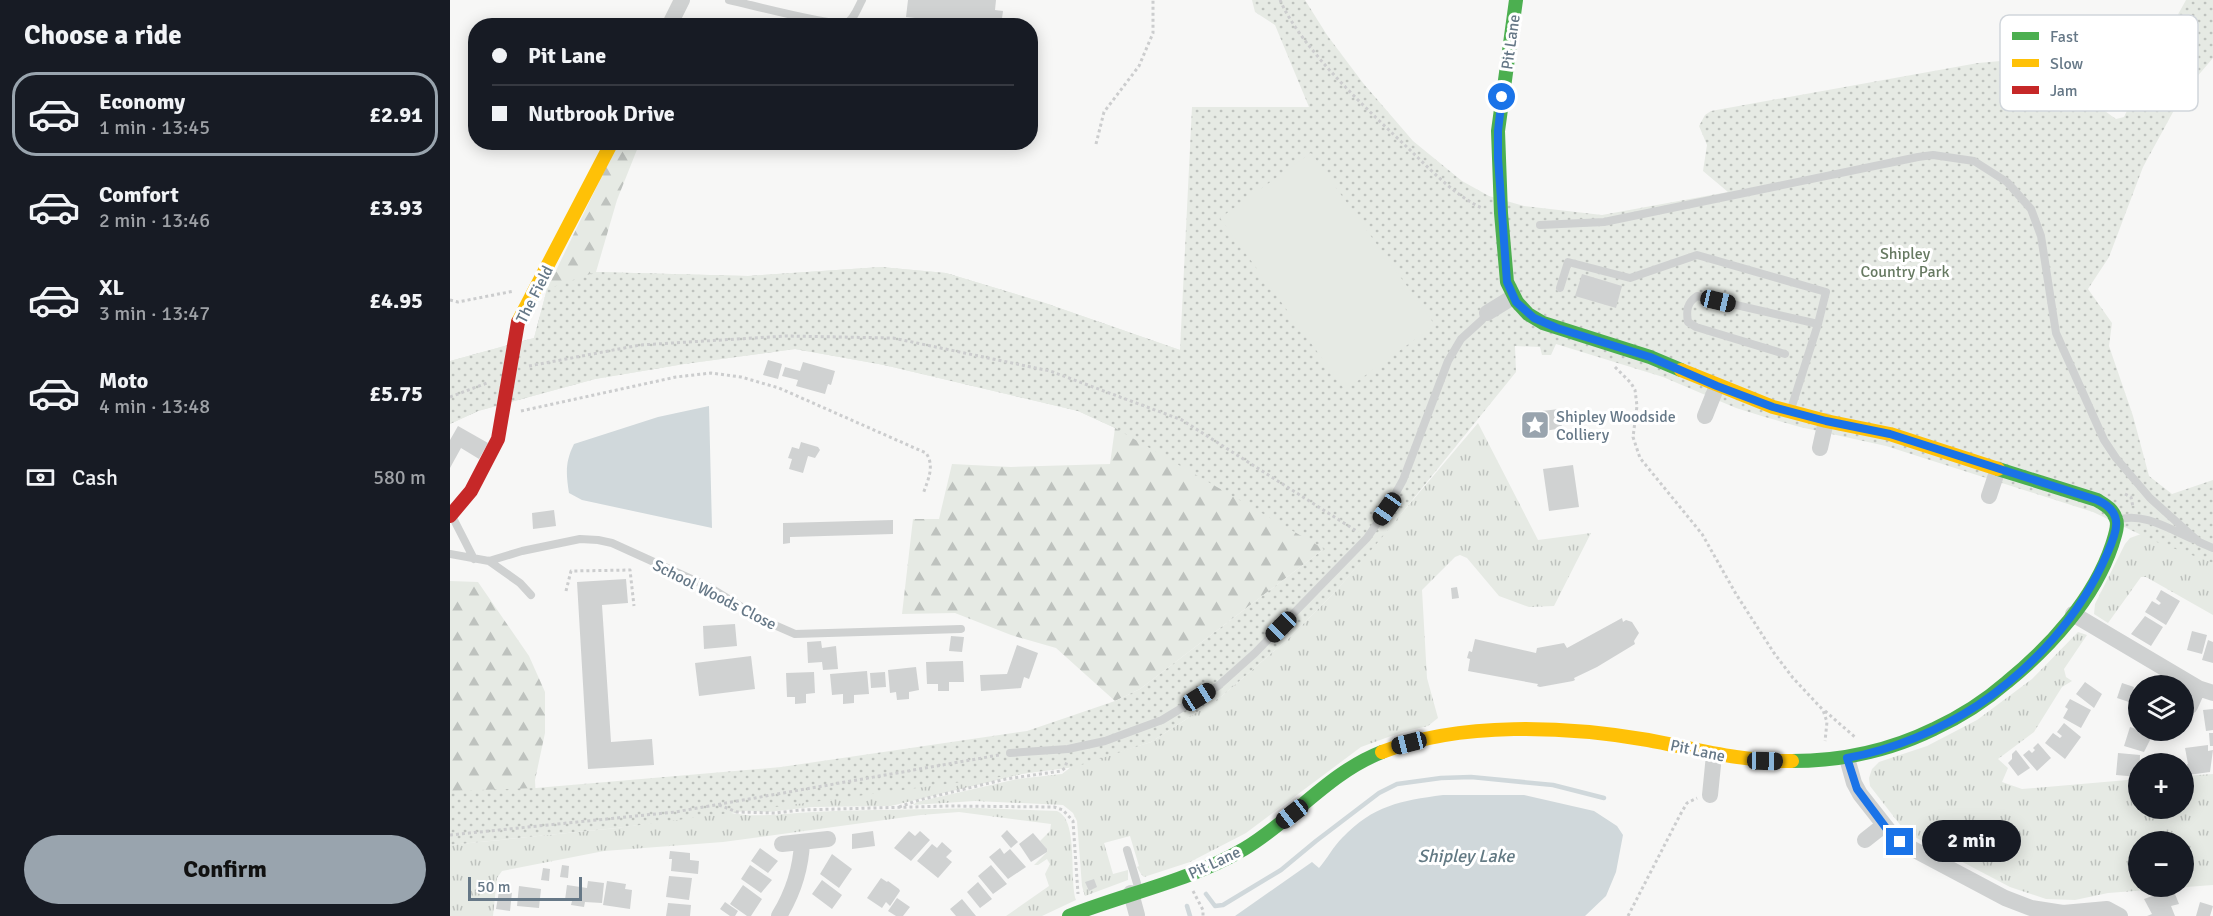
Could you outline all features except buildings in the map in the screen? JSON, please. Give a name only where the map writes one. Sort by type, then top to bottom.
[{"type":"street","points":[[673,18],[682,0]]},
{"type":"street","name":"Pit Lane","points":[[1513,297],[1507,282],[1501,213],[1498,131],[1515,0]]},
{"type":"street","name":"The Field","points":[[451,515],[471,491],[498,439],[518,323],[608,150]]},
{"type":"street","points":[[1487,313],[1513,297],[1528,314],[1543,323],[1650,357],[1717,386],[1790,412],[1890,434],[2097,500],[2110,508],[2117,520]]},
{"type":"street","points":[[1705,416],[1717,386]]},
{"type":"street","points":[[1820,448],[1826,421]]},
{"type":"street","points":[[1989,496],[1998,469]]},
{"type":"street","name":"Pit Lane","points":[[1069,916],[1135,891],[1185,877],[1215,864],[1253,843],[1352,766],[1386,750],[1409,743],[1456,734],[1561,730],[1630,737],[1714,755],[1765,761],[1820,760],[1847,758],[1925,733],[1977,705],[2000,689],[2033,659],[2073,614],[2102,567],[2114,538],[2117,520]]},
{"type":"street","points":[[2073,614],[2205,691],[2194,702]]},
{"type":"street","points":[[1710,795],[1714,755]]},
{"type":"street","points":[[1847,758],[1857,789],[1896,839],[1909,848],[2012,902],[2057,913],[2107,909],[2120,916]]},
{"type":"street","points":[[1865,840],[1884,825]]},
{"type":"street","points":[[782,844],[828,839]]},
{"type":"street","points":[[779,916],[789,898],[800,867],[802,842]]},
{"type":"street","points":[[1135,891],[1137,915]]},
{"type":"lane","points":[[729,0],[808,18]]},
{"type":"lane","points":[[853,18],[862,0]]},
{"type":"lane","points":[[1540,225],[1604,222],[1918,157],[1933,155],[1974,161],[2007,182],[2025,200],[2035,215],[2041,236],[2056,333],[2104,440],[2150,498],[2199,542]]},
{"type":"lane","points":[[1560,288],[1568,262],[1630,278],[1697,255],[1826,292],[1790,412]]},
{"type":"lane","points":[[1785,354],[1696,327],[1688,322],[1686,311],[1690,301],[1697,296],[1818,324]]},
{"type":"lane","points":[[1010,753],[1068,749],[1105,741],[1162,720],[1218,686],[1255,653],[1367,538],[1387,509],[1404,480],[1440,378],[1455,348],[1487,313]]},
{"type":"lane","points":[[451,515],[474,559]]},
{"type":"lane","points":[[2117,520],[2134,517],[2213,548]]},
{"type":"lane","name":"School Woods Close","points":[[450,554],[489,561],[522,551],[580,539],[598,540],[612,543],[709,587],[763,620],[795,634],[961,629]]},
{"type":"lane","points":[[489,561],[520,583],[531,595]]},
{"type":"lane","points":[[1127,850],[1135,891]]},
{"type":"path","points":[[1096,144],[1104,112],[1139,66],[1153,33],[1153,0]]},
{"type":"path","points":[[1280,0],[1288,16],[1313,49],[1398,139],[1458,194],[1480,208],[1501,213]]},
{"type":"path","points":[[450,300],[458,302],[536,286]]},
{"type":"path","points":[[529,366],[640,345],[786,336],[893,338],[1050,370],[1182,420],[1367,538]]},
{"type":"path","points":[[1614,345],[1614,367],[1635,390],[1637,406],[1633,437],[1643,464],[1702,534],[1736,594],[1793,678],[1823,710],[1851,732],[1866,753]]},
{"type":"path","points":[[501,416],[676,377],[711,374],[741,377],[779,388],[926,453],[930,459],[931,469],[923,494]]},
{"type":"path","points":[[450,397],[489,382]]},
{"type":"path","points":[[2122,494],[2131,497],[2134,517]]},
{"type":"path","points":[[566,591],[571,571],[630,570],[634,606]]},
{"type":"path","points":[[1820,760],[1827,734],[1827,722],[1823,710]]},
{"type":"path","points":[[897,808],[919,800],[1006,779],[1061,771],[1066,766],[1068,749]]},
{"type":"path","points":[[450,835],[675,812],[1010,753]]},
{"type":"path","points":[[1628,916],[1683,809],[1691,800],[1710,795]]},
{"type":"path","points":[[717,804],[737,812],[775,813],[808,810],[978,806],[1060,808],[1073,821],[1077,885],[1083,910]]},
{"type":"path","points":[[1185,877],[1203,910],[1203,916]]},
{"type":"green space","name":"Shipley Country Park","points":[[1252,0],[1305,0],[1327,35],[1363,83],[1413,141],[1462,181],[1489,196],[1524,206],[1602,215],[1728,192],[1703,171],[1707,145],[1699,126],[1705,115],[1711,111],[1978,63],[2000,61],[2000,111],[2105,111],[2116,119],[2124,117],[2127,111],[2174,111],[2143,167],[2109,257],[2088,289],[2112,323],[2109,346],[2133,416],[2149,476],[2172,494],[2213,480],[2213,563],[2154,541],[2093,512],[1886,446],[1765,417],[1736,408],[1663,377],[1556,344],[1551,355],[1542,355],[1540,347],[1515,346],[1516,372],[1336,591],[1288,639],[1222,696],[1151,742],[1075,767],[617,828],[450,845],[450,791],[536,788],[781,767],[1027,731],[1115,701],[1140,689],[1324,549],[1115,428],[1078,411],[884,365],[795,349],[595,379],[478,411],[450,424],[450,361],[534,338],[547,289],[596,272],[748,276],[881,267],[946,273],[1042,302],[1180,350],[1192,107],[1309,107],[1275,25],[1255,12]]},
{"type":"green space","name":"Shipley Country Park","points":[[2186,0],[2213,0],[2213,58],[2198,76],[2198,15],[2178,15]]},
{"type":"green space","points":[[615,150],[637,150],[617,200],[596,272],[748,276],[881,267],[946,273],[1042,302],[1180,350],[1324,549],[1140,689],[1115,701],[1056,648],[1011,635],[955,613],[902,614],[913,519],[939,519],[952,464],[1011,467],[1110,464],[1115,428],[1078,411],[884,365],[795,349],[595,379],[478,411],[450,424],[450,361],[534,338],[547,289]]},
{"type":"green space","points":[[1311,153],[1435,325],[1345,390],[1220,218]]},
{"type":"green space","points":[[1478,423],[1538,540],[1591,533],[1554,606],[1529,607],[1499,596],[1467,558],[1460,555],[1455,557],[1422,590],[1427,678],[1438,718],[1428,726],[1402,732],[1361,747],[1246,833],[1190,862],[1144,877],[1137,867],[1139,866],[1130,836],[1104,843],[1113,874],[1128,870],[1128,880],[1085,896],[1082,886],[1077,821],[1073,813],[1063,805],[975,801],[913,805],[917,802],[1017,779],[1062,774],[1071,767],[1151,742],[1222,696],[1288,639],[1336,591]]},
{"type":"green space","points":[[2141,534],[2213,562],[2213,615],[2146,577],[2141,577],[2108,623],[2094,614],[2095,604],[2125,544],[2130,538]]},
{"type":"green space","points":[[450,581],[478,582],[529,656],[545,692],[545,733],[535,780],[536,802],[450,813]]},
{"type":"green space","points":[[2078,632],[2087,635],[2064,669],[2066,677],[2072,681],[2062,687],[2034,732],[1998,759],[2008,768],[2002,782],[2022,789],[2128,780],[2128,819],[2194,819],[2194,775],[2213,774],[2213,885],[2194,886],[2194,831],[2128,831],[2128,891],[2075,900],[2046,899],[2010,887],[1911,835],[1901,826],[1870,786],[1869,778],[1872,769],[1879,762],[1927,746],[1977,720],[2032,679]]},
{"type":"green space","points":[[1026,773],[891,806],[812,807],[768,812],[741,810]]},
{"type":"green space","points":[[976,808],[1057,811],[1064,817],[1071,837],[1076,900],[1042,916],[1006,916],[1049,886],[1045,874],[1050,864],[1047,859],[1034,865],[1047,852],[1040,841],[1050,831],[1051,824],[959,812],[921,815],[723,842],[604,851],[502,871],[497,878],[493,916],[450,916],[450,845],[617,828],[726,812],[759,815]]},
{"type":"water","points":[[709,406],[712,528],[582,500],[569,493],[567,468],[574,444],[658,417]]},
{"type":"water","name":"Shipley Lake","points":[[1443,795],[1524,795],[1594,811],[1617,826],[1623,835],[1616,872],[1606,896],[1585,916],[1235,916],[1312,862],[1319,868],[1342,838],[1377,811],[1388,806]]},
{"type":"waterway","points":[[1206,894],[1215,906],[1223,905],[1281,870],[1379,793],[1397,784],[1441,778],[1471,777],[1553,785],[1604,798]]},
{"type":"waterway","points":[[1187,906],[1190,916]]},
{"type":"traffic: fast","points":[[1516,0],[1498,131],[1501,213],[1507,282],[1517,302],[1528,314],[1543,323],[1650,357],[1681,370]]},
{"type":"traffic: fast","points":[[1792,761],[1847,757],[1882,749],[1917,737],[1953,719],[1990,696],[2023,668],[2054,638],[2082,603],[2104,565],[2112,545],[2117,525],[2113,513],[2097,500],[1998,469]]},
{"type":"traffic: fast","points":[[1069,916],[1202,870],[1244,849],[1279,825],[1345,772],[1382,752]]},
{"type":"traffic: slow","points":[[518,322],[608,150]]},
{"type":"traffic: slow","points":[[1681,370],[1773,407],[1890,434],[1998,469]]},
{"type":"traffic: slow","points":[[1382,752],[1445,735],[1479,731],[1549,729],[1617,735],[1738,757],[1792,761]]},
{"type":"traffic: jam","points":[[450,516],[471,491],[498,439],[518,322]]},
{"type":"place","name":"Shipley Woodside Colliery","points":[[1535,425]]},
{"type":"route","points":[[1502,97],[1498,158],[1507,282],[1516,302],[1534,318],[1557,328],[1650,357],[1773,407],[1890,434],[2097,500],[2110,508],[2115,515],[2117,520],[2114,538],[2102,567],[2081,604],[2040,653],[2020,672],[1977,705],[1925,733],[1878,750],[1847,758],[1857,789],[1889,832],[1900,842]]}]
